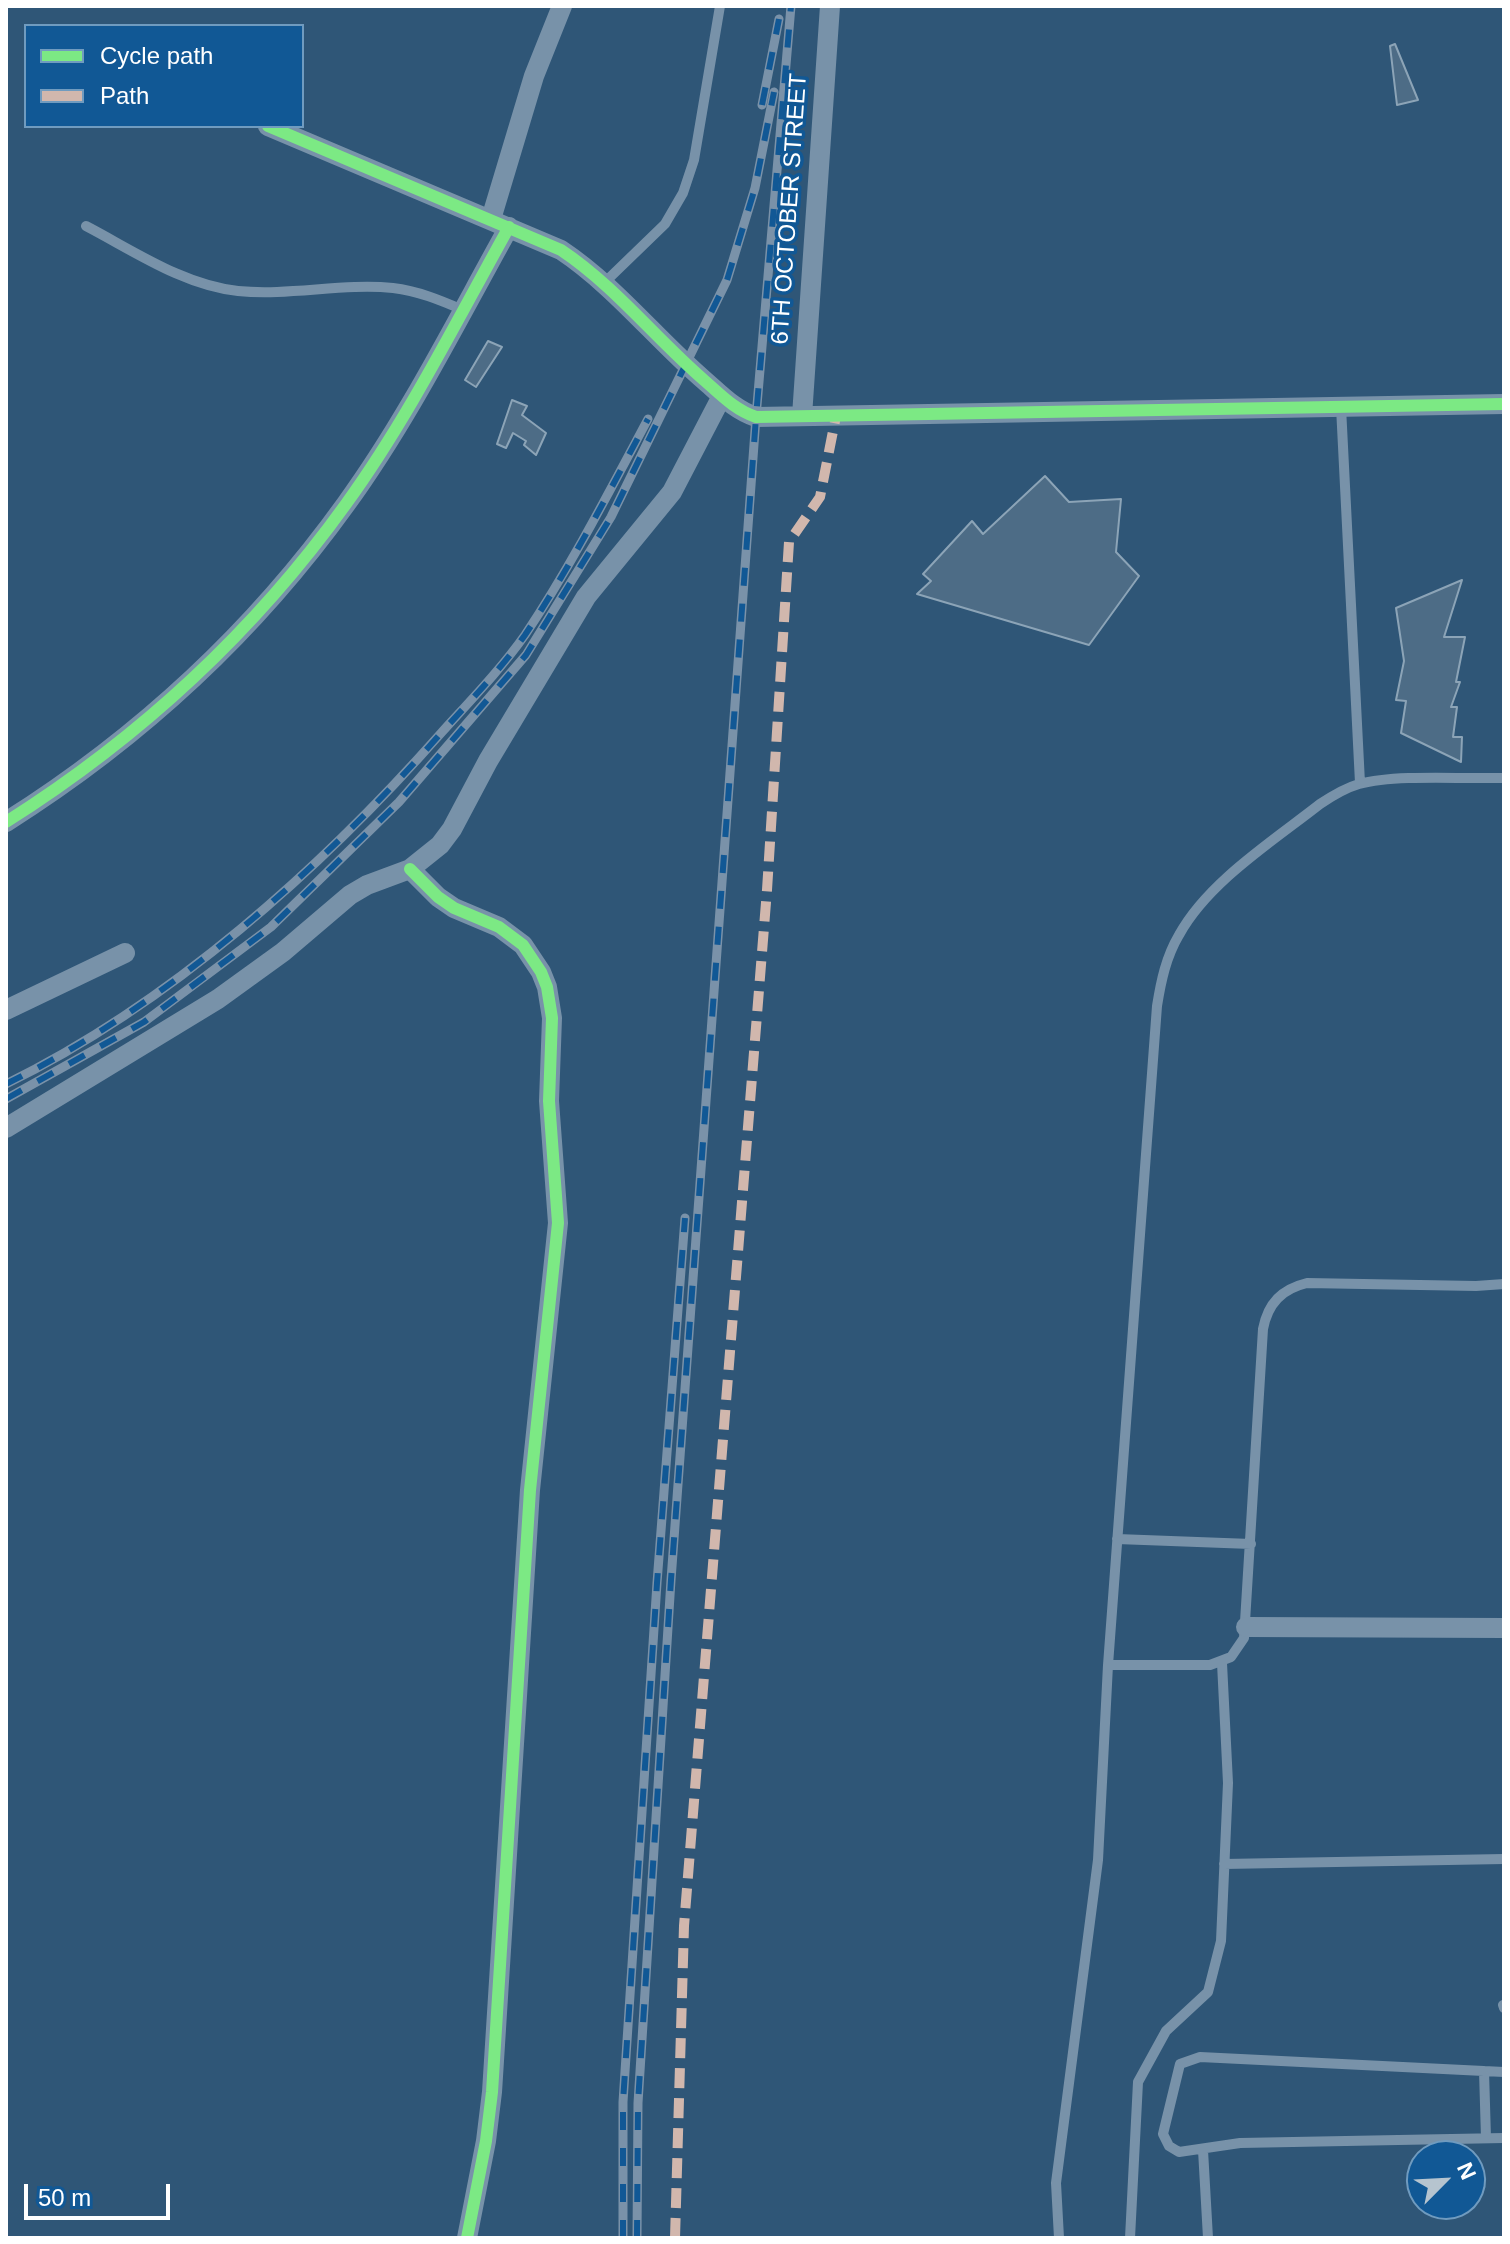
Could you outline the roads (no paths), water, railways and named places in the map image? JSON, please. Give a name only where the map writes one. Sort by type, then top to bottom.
[{"type":"street","points":[[6,822],[90,765],[138,727],[229,644],[270,599],[346,504],[381,453],[463,310],[500,223],[534,76],[562,6]]},
{"type":"street","name":"6TH OCTOBER STREET","points":[[802,416],[830,6]]},
{"type":"street","points":[[273,128],[561,250],[603,284],[679,359],[722,396],[744,413],[756,417],[1504,404]]},
{"type":"street","points":[[6,1128],[218,999],[283,952],[358,889],[410,869],[433,851],[452,829],[568,624],[672,492],[722,396]]},
{"type":"street","points":[[410,869],[454,908],[499,927],[523,945],[544,979],[552,1018],[549,1101],[558,1223],[530,1490],[492,2092],[467,2238]]},
{"type":"street","points":[[6,1010],[125,953]]},
{"type":"street","points":[[1246,1627],[1504,1628]]},
{"type":"lane","points":[[603,284],[659,230],[683,193],[694,160],[720,6]]},
{"type":"lane","points":[[86,226],[165,268],[214,287],[266,292],[393,288],[428,295],[463,310]]},
{"type":"lane","points":[[1341,407],[1360,783]]},
{"type":"lane","points":[[1059,2238],[1056,2183],[1098,1860],[1108,1665],[1157,1006],[1168,957],[1192,913],[1209,894],[1339,792],[1360,783],[1504,778]]},
{"type":"lane","points":[[1108,1665],[1210,1665],[1222,1663],[1239,1649],[1246,1627],[1263,1329],[1265,1318],[1276,1298],[1307,1283],[1504,1284]]},
{"type":"lane","points":[[1117,1539],[1251,1544]]},
{"type":"lane","points":[[1130,2238],[1138,2082],[1166,2031],[1208,1992],[1221,1941],[1228,1783],[1222,1663]]},
{"type":"lane","points":[[1224,1864],[1504,1859]]},
{"type":"lane","points":[[1504,2072],[1200,2057],[1180,2064],[1163,2134],[1169,2146],[1179,2152],[1240,2143],[1504,2138]]},
{"type":"lane","points":[[1484,2071],[1486,2138]]},
{"type":"lane","points":[[1203,2150],[1208,2238]]},
{"type":"railway","points":[[637,2238],[638,2103],[671,1580],[756,417],[791,6]]},
{"type":"railway","points":[[762,105],[779,19]]},
{"type":"railway","points":[[6,1099],[144,1022],[271,927],[399,802],[526,655],[611,517],[727,280],[755,188],[774,92]]},
{"type":"railway","points":[[6,1084],[127,1014],[185,973],[294,882],[395,783],[485,685],[525,635],[574,556],[648,419]]},
{"type":"railway","points":[[623,2238],[623,2102],[685,1218]]}]
